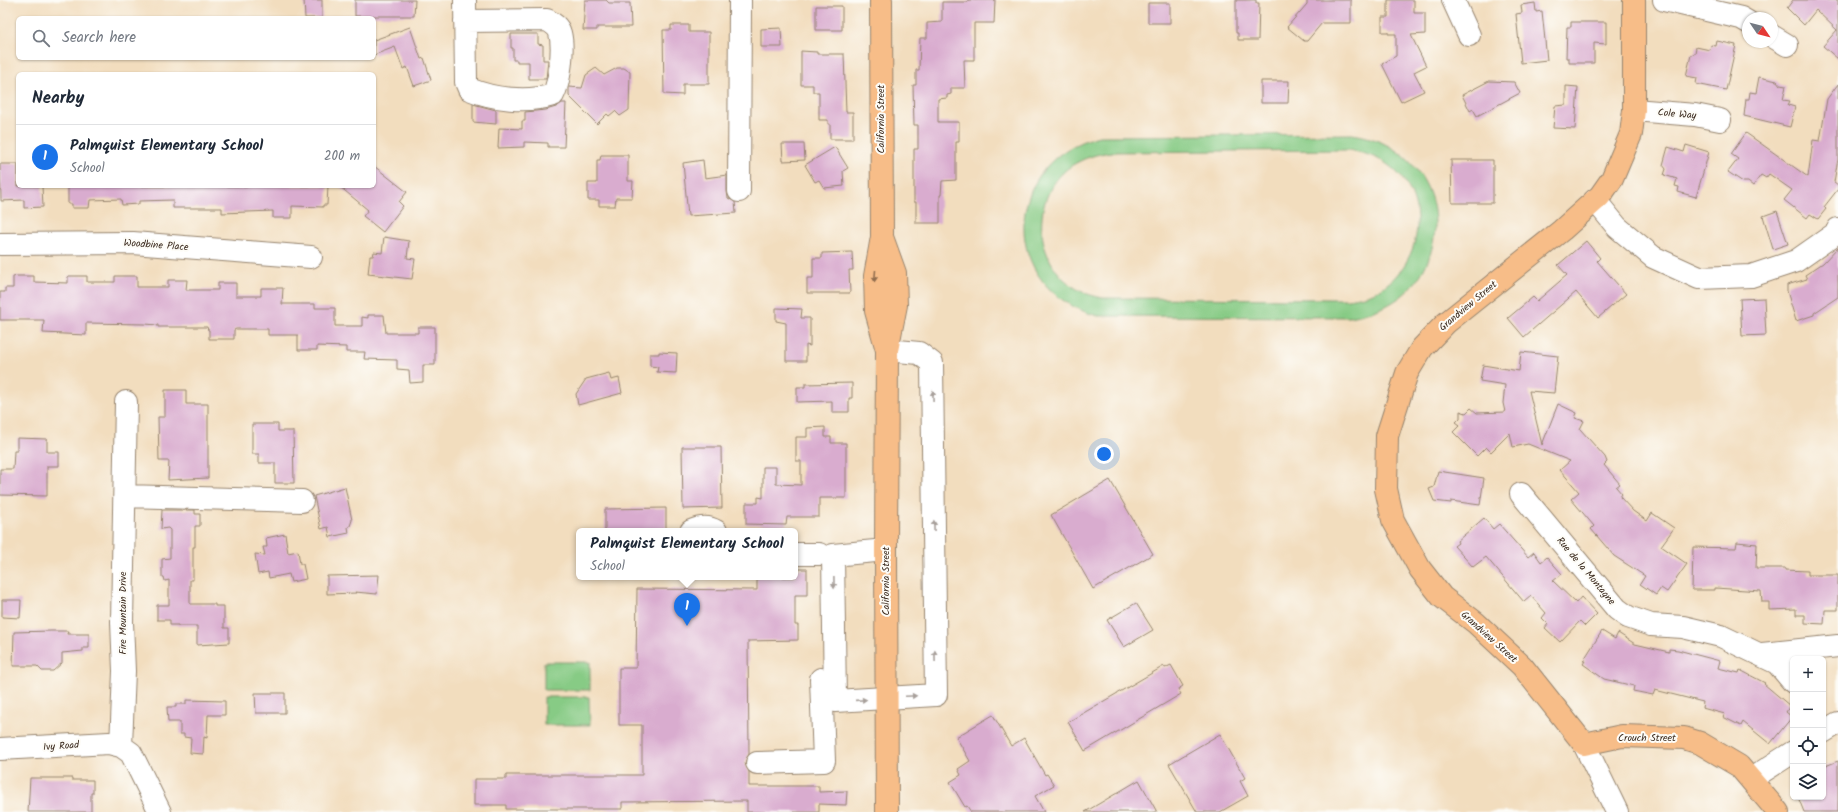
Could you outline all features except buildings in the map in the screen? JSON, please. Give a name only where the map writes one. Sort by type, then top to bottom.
[{"type":"main road","name":"California Street","points":[[881,0],[882,237],[875,276],[876,311],[887,350],[887,812]]},
{"type":"main road","name":"Grandview Street","points":[[1584,744],[1522,666],[1476,623],[1442,596],[1420,569],[1393,520],[1386,489],[1387,436],[1406,373],[1422,348],[1446,323],[1562,230],[1595,200],[1612,179],[1631,134],[1634,110],[1634,0]]},
{"type":"main road","name":"Crouch Street","points":[[1584,744],[1622,736],[1684,738],[1700,743],[1739,766],[1778,812]]},
{"type":"street","points":[[739,191],[740,0]]},
{"type":"street","points":[[1453,0],[1469,35]]},
{"type":"street","points":[[1664,0],[1742,19]]},
{"type":"street","points":[[465,10],[547,20],[555,25],[560,32],[560,55],[557,87],[553,95],[532,99],[507,98],[481,94],[469,89],[466,82],[465,10]]},
{"type":"street","name":"Cole Way","points":[[1634,110],[1695,115],[1720,120]]},
{"type":"street","points":[[1595,200],[1617,227],[1653,257],[1699,278],[1751,276],[1796,261],[1838,229]]},
{"type":"street","name":"Woodbine Place","points":[[0,244],[133,243],[311,257]]},
{"type":"street","points":[[828,702],[936,695],[932,363],[919,354],[887,350]]},
{"type":"street","name":"Fire Mountain Drive","points":[[122,746],[124,671],[122,622],[126,402]]},
{"type":"street","name":"Rue de la Montagne","points":[[1521,494],[1617,609],[1628,617],[1651,625],[1683,627],[1721,636],[1762,654],[1777,663],[1790,678]]},
{"type":"street","points":[[125,496],[302,501]]},
{"type":"street","points":[[798,554],[826,555],[886,550]]},
{"type":"street","points":[[757,763],[824,761],[828,702],[826,555]]},
{"type":"street","points":[[1762,654],[1838,646]]},
{"type":"street","name":"Ivy Road","points":[[0,750],[109,743],[122,746]]},
{"type":"street","name":"Grandview Street","points":[[1584,744],[1617,812]]},
{"type":"street","points":[[122,746],[131,753],[160,812]]},
{"type":"street","points":[[1751,779],[1790,754]]},
{"type":"green space","points":[[1352,134],[1373,139],[1392,148],[1408,160],[1421,175],[1429,193],[1434,212],[1435,233],[1430,255],[1416,282],[1399,298],[1378,309],[1350,317],[1098,316],[1065,302],[1042,280],[1028,254],[1024,226],[1029,197],[1043,171],[1066,150],[1099,136]],"holes":[[[1348,150],[1378,159],[1398,174],[1410,190],[1416,208],[1417,227],[1414,245],[1406,263],[1393,279],[1374,293],[1348,299],[1103,298],[1080,291],[1062,277],[1052,263],[1045,247],[1042,229],[1043,211],[1048,194],[1057,179],[1071,166],[1095,155],[1111,152]]]},
{"type":"green space","points":[[544,662],[590,662],[590,690],[544,690]]},
{"type":"green space","points":[[544,697],[589,697],[590,725],[544,725]]},
{"type":"place","name":"Palmquist Elementary School","points":[[687,626]]}]
